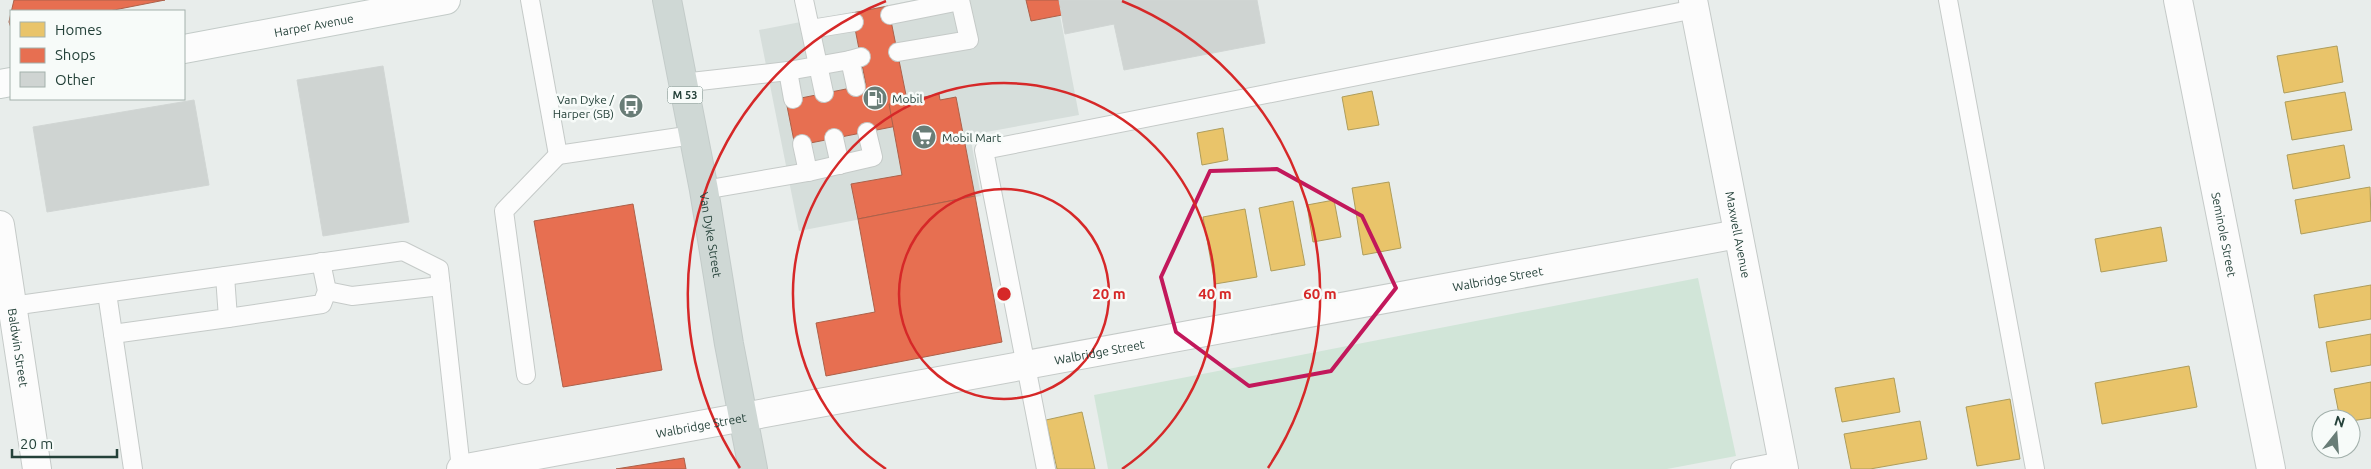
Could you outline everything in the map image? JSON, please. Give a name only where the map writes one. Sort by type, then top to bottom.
[{"type":"main road","name":"Van Dyke Street","points":[[667,0],[704,190],[729,344],[753,469]]},
{"type":"street","name":"Harper Avenue","points":[[185,50],[446,0]]},
{"type":"street","name":"Seminole Street","points":[[2178,0],[2271,469]]},
{"type":"street","name":"Maxwell Avenue","points":[[1694,4],[1783,465]]},
{"type":"street","name":"Baldwin Street","points":[[0,225],[37,469]]},
{"type":"street","name":"Walbridge Street","points":[[461,469],[1738,234]]},
{"type":"lane","points":[[530,0],[558,155]]},
{"type":"lane","points":[[804,0],[824,93]]},
{"type":"lane","points":[[890,15],[960,0],[969,40],[898,52]]},
{"type":"lane","points":[[1948,0],[2035,469]]},
{"type":"lane","points":[[1046,469],[984,150],[1694,4]]},
{"type":"lane","points":[[811,29],[854,22]]},
{"type":"lane","points":[[682,83],[788,71],[855,59],[856,87]]},
{"type":"lane","points":[[788,71],[793,99]]},
{"type":"lane","points":[[704,190],[808,172],[873,157],[867,132]]},
{"type":"lane","points":[[526,375],[504,211],[558,155],[693,135]]},
{"type":"lane","points":[[834,138],[840,165]]},
{"type":"lane","points":[[802,144],[808,172]]},
{"type":"lane","points":[[12,306],[403,251],[439,269],[461,469]]},
{"type":"lane","points":[[113,334],[322,304],[327,291],[321,262]]},
{"type":"lane","points":[[225,276],[228,318]]},
{"type":"lane","points":[[327,291],[352,296],[442,286]]},
{"type":"lane","points":[[107,293],[133,469]]},
{"type":"lane","points":[[1740,469],[1783,465]]},
{"type":"highlighted area","points":[[1277,169],[1362,216],[1396,288],[1331,371],[1249,386],[1176,332],[1161,277],[1210,171]]},
{"type":"shaded area","points":[[914,0],[1057,0],[1079,115],[970,135],[981,196],[799,231],[759,30]]},
{"type":"green space","points":[[1698,278],[1736,456],[1667,469],[1108,469],[1094,395]]},
{"type":"building: Homes","points":[[2337,46],[2343,82],[2284,93],[2277,56]]},
{"type":"building: Homes","points":[[1372,91],[1379,125],[1348,130],[1342,97]]},
{"type":"building: Homes","points":[[2345,92],[2352,130],[2292,140],[2285,102]]},
{"type":"building: Homes","points":[[1223,128],[1228,160],[1202,165],[1197,133]]},
{"type":"building: Homes","points":[[2344,145],[2350,178],[2293,189],[2287,155]]},
{"type":"building: Homes","points":[[1389,182],[1401,248],[1363,255],[1352,188]]},
{"type":"building: Homes","points":[[2370,187],[2371,221],[2301,234],[2295,200]]},
{"type":"building: Homes","points":[[1334,200],[1341,237],[1313,242],[1307,205]]},
{"type":"building: Homes","points":[[1293,201],[1305,265],[1271,271],[1259,208]]},
{"type":"building: Homes","points":[[1245,209],[1257,277],[1215,284],[1203,217]]},
{"type":"building: Homes","points":[[2161,227],[2167,261],[2101,272],[2095,239]]},
{"type":"building: Homes","points":[[2371,285],[2371,319],[2319,328],[2314,295]]},
{"type":"building: Homes","points":[[2371,334],[2371,365],[2331,372],[2326,342]]},
{"type":"building: Homes","points":[[2189,366],[2197,407],[2102,424],[2095,383]]},
{"type":"building: Homes","points":[[1894,378],[1900,412],[1842,422],[1835,388]]},
{"type":"building: Homes","points":[[2371,382],[2371,418],[2361,420],[2361,409],[2338,409],[2334,389]]},
{"type":"building: Homes","points":[[2010,399],[2020,459],[1977,466],[1966,407]]},
{"type":"building: Homes","points":[[1082,412],[1095,469],[1057,469],[1046,420]]},
{"type":"building: Homes","points":[[1920,421],[1927,459],[1870,469],[1851,469],[1844,434]]},
{"type":"building: Shops","points":[[14,0],[165,0],[114,10],[11,10]]},
{"type":"building: Shops","points":[[1026,0],[1059,0],[1062,15],[1031,21]]},
{"type":"building: Shops","points":[[888,6],[906,95],[896,97],[902,125],[795,146],[786,101],[866,85],[852,13]]},
{"type":"building: Shops","points":[[939,94],[940,100],[956,97],[975,196],[858,219],[851,184],[902,175],[889,104]]},
{"type":"building: Shops","points":[[975,196],[1002,342],[826,376],[816,323],[875,312],[858,219]]},
{"type":"building: Shops","points":[[633,204],[662,370],[563,387],[534,221]]},
{"type":"building: Shops","points":[[684,458],[686,469],[616,469]]},
{"type":"building: Other","points":[[1059,0],[1257,0],[1265,43],[1124,70],[1114,24],[1065,34]]},
{"type":"building: Other","points":[[383,66],[409,222],[323,236],[297,80]]},
{"type":"building: Other","points":[[194,100],[209,185],[47,212],[33,127]]},
{"type":"place","name":"Mobil","points":[[875,98]]},
{"type":"place","name":"Van Dyke / Harper (SB)","points":[[631,106]]},
{"type":"place","name":"Mobil Mart","points":[[924,137]]}]
